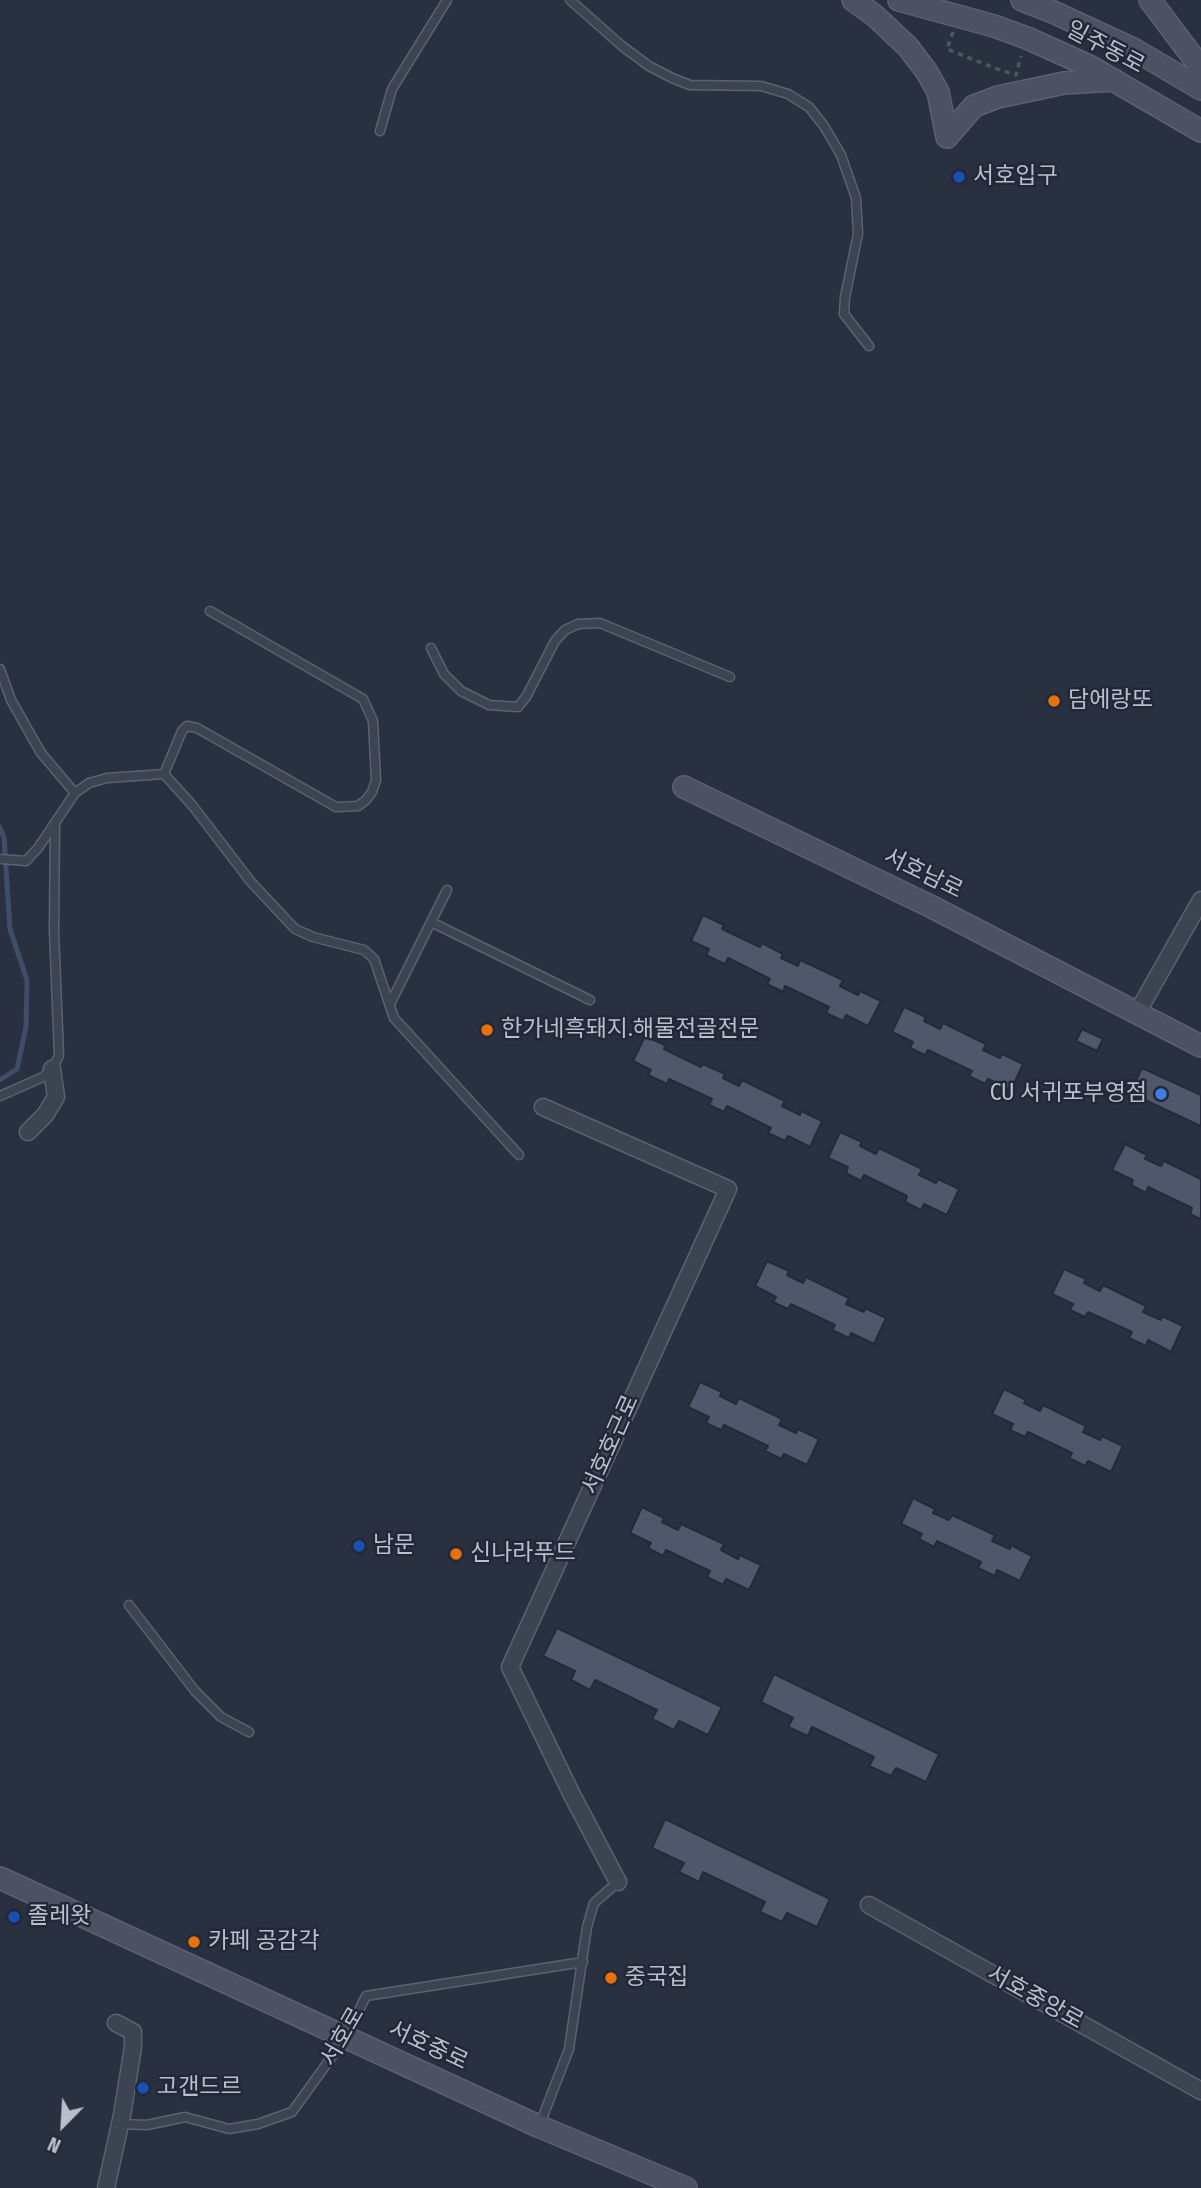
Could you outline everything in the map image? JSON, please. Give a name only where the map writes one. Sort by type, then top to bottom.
[{"type":"main road","points":[[853,0],[874,15],[908,47],[927,72],[938,92],[947,137],[974,106],[998,97],[1064,83],[1114,80]]},
{"type":"main road","name":"일주동로","points":[[899,0],[994,26],[1027,38],[1089,66],[1201,131]]},
{"type":"main road","name":"일주동로","points":[[1021,0],[1046,6],[1135,50],[1201,89]]},
{"type":"main road","points":[[1150,0],[1201,68]]},
{"type":"main road","name":"서호남로","points":[[684,787],[932,907],[1201,1046]]},
{"type":"main road","name":"서호중로","points":[[0,1878],[538,2126],[686,2188]]},
{"type":"street","points":[[1137,1013],[1201,900]]},
{"type":"street","points":[[28,1132],[45,1115],[55,1097],[52,1069]]},
{"type":"street","name":"서호호근로","points":[[543,1107],[728,1189],[510,1667],[618,1882]]},
{"type":"street","name":"서호중앙로","points":[[869,1905],[1201,2091]]},
{"type":"street","points":[[106,2188],[133,2047],[133,2032],[116,2023]]},
{"type":"lane","points":[[380,131],[392,89],[447,0]]},
{"type":"lane","points":[[570,0],[622,46],[672,79],[690,85],[761,86],[788,94],[809,107],[841,155],[856,198],[858,234],[844,314],[869,346]]},
{"type":"lane","points":[[164,774],[182,731],[187,726],[197,728],[336,807],[358,806],[372,792],[376,780],[373,721],[363,699],[210,611]]},
{"type":"lane","points":[[430,648],[444,674],[461,691],[489,705],[518,707],[526,697],[555,640],[565,630],[578,624],[600,623],[730,677]]},
{"type":"lane","points":[[0,670],[11,701],[41,753],[75,793]]},
{"type":"lane","points":[[0,859],[26,861],[38,848],[75,793],[89,783],[107,778],[164,774]]},
{"type":"lane","points":[[164,774],[192,805],[251,882],[295,929],[313,937],[357,947],[374,959],[394,1018],[519,1155]]},
{"type":"lane","points":[[0,1096],[43,1077],[52,1069],[59,1056],[54,930],[55,820]]},
{"type":"lane","points":[[390,1003],[447,890]]},
{"type":"lane","points":[[431,922],[590,1000]]},
{"type":"lane","points":[[129,1605],[195,1691],[221,1717],[249,1732]]},
{"type":"lane","points":[[538,2126],[569,2049],[587,1927],[594,1903],[618,1882]]},
{"type":"lane","name":"서호로","points":[[120,2124],[147,2124],[186,2117],[229,2129],[258,2124],[292,2112],[346,2037],[366,1996],[583,1962]]},
{"type":"building","points":[[703,915],[724,925],[722,929],[760,947],[762,943],[783,954],[781,958],[798,966],[800,960],[843,980],[840,986],[858,995],[860,991],[881,1001],[868,1026],[846,1015],[843,1021],[826,1013],[829,1007],[785,986],[783,992],[767,984],[770,979],[728,958],[725,964],[706,955],[709,949],[691,941]]},
{"type":"building","points":[[904,1007],[926,1017],[924,1021],[940,1029],[943,1023],[986,1044],[983,1050],[1000,1058],[1002,1054],[1023,1064],[1011,1090],[988,1079],[985,1084],[969,1076],[972,1071],[928,1050],[925,1055],[910,1048],[913,1042],[892,1032]]},
{"type":"building","points":[[1082,1029],[1103,1039],[1097,1051],[1076,1041]]},
{"type":"building","points":[[645,1036],[665,1045],[664,1049],[701,1067],[703,1064],[725,1074],[723,1078],[739,1086],[742,1080],[785,1101],[782,1106],[800,1115],[801,1111],[822,1121],[810,1147],[788,1136],[785,1141],[768,1133],[771,1128],[727,1106],[724,1112],[709,1105],[712,1099],[669,1079],[667,1084],[648,1075],[651,1070],[633,1061]]},
{"type":"building","points":[[1142,1068],[1201,1095],[1201,1126],[1130,1093]]},
{"type":"building","points":[[840,1132],[862,1142],[860,1146],[876,1154],[879,1148],[922,1169],[919,1175],[936,1183],[938,1179],[959,1189],[947,1215],[924,1204],[921,1210],[905,1202],[907,1196],[864,1175],[861,1181],[846,1173],[848,1167],[828,1158]]},
{"type":"building","points":[[1125,1144],[1147,1155],[1145,1159],[1161,1166],[1164,1161],[1201,1179],[1201,1219],[1190,1214],[1192,1208],[1148,1187],[1146,1193],[1131,1185],[1133,1180],[1112,1170]]},
{"type":"building","points":[[767,1261],[789,1271],[787,1275],[803,1283],[806,1277],[849,1298],[846,1304],[864,1312],[865,1308],[886,1318],[874,1344],[851,1333],[849,1338],[832,1330],[835,1325],[791,1304],[788,1309],[773,1302],[776,1297],[755,1286]]},
{"type":"building","points":[[1064,1269],[1086,1279],[1084,1283],[1100,1291],[1103,1285],[1146,1306],[1143,1312],[1161,1320],[1162,1316],[1183,1326],[1171,1352],[1148,1340],[1146,1346],[1129,1338],[1132,1332],[1088,1312],[1085,1317],[1070,1310],[1073,1304],[1052,1294]]},
{"type":"building","points":[[700,1382],[722,1392],[720,1396],[736,1404],[739,1398],[782,1419],[779,1425],[796,1433],[798,1429],[819,1439],[807,1465],[784,1454],[781,1459],[765,1451],[768,1446],[724,1425],[721,1430],[706,1423],[709,1417],[688,1407]]},
{"type":"building","points":[[1004,1389],[1040,1411],[1043,1405],[1086,1426],[1083,1432],[1100,1440],[1102,1436],[1123,1446],[1111,1472],[1088,1461],[1085,1466],[1069,1458],[1072,1453],[1028,1432],[1025,1437],[1010,1430],[1013,1424],[992,1414]]},
{"type":"building","points":[[913,1498],[935,1509],[933,1513],[949,1520],[952,1515],[995,1535],[992,1541],[1010,1549],[1011,1545],[1032,1556],[1020,1581],[997,1570],[995,1576],[978,1568],[981,1562],[937,1541],[934,1547],[919,1539],[922,1534],[901,1524]]},
{"type":"building","points":[[642,1507],[664,1518],[662,1522],[678,1530],[681,1524],[724,1544],[721,1550],[738,1559],[740,1555],[761,1565],[749,1590],[726,1579],[723,1585],[707,1577],[710,1571],[666,1550],[663,1556],[648,1548],[651,1543],[630,1533]]},
{"type":"building","points":[[557,1628],[722,1707],[708,1735],[679,1721],[674,1730],[652,1719],[657,1710],[595,1680],[590,1690],[571,1680],[575,1671],[543,1656]]},
{"type":"building","points":[[774,1674],[939,1754],[926,1782],[896,1768],[891,1776],[869,1766],[874,1757],[812,1727],[808,1736],[788,1727],[793,1718],[761,1702]]},
{"type":"building","points":[[665,1819],[830,1899],[817,1927],[787,1913],[782,1922],[760,1912],[765,1902],[703,1872],[699,1882],[679,1872],[684,1863],[652,1848]]},
{"type":"waterway","points":[[0,827],[4,838],[10,929],[27,980],[26,1027],[17,1069],[0,1080]]},
{"type":"place","name":"서호입구","points":[[959,177]]},
{"type":"place","name":"담에랑또","points":[[1054,701]]},
{"type":"place","name":"한가네흑돼지.해물전골전문","points":[[487,1030]]},
{"type":"place","name":"CU 서귀포부영점","points":[[1161,1094]]},
{"type":"place","name":"남문","points":[[359,1546]]},
{"type":"place","name":"신나라푸드","points":[[456,1554]]},
{"type":"place","name":"졸레왓","points":[[14,1917]]},
{"type":"place","name":"카페 공감각","points":[[194,1942]]},
{"type":"place","name":"중국집","points":[[611,1978]]},
{"type":"place","name":"고갠드르","points":[[143,2088]]}]
